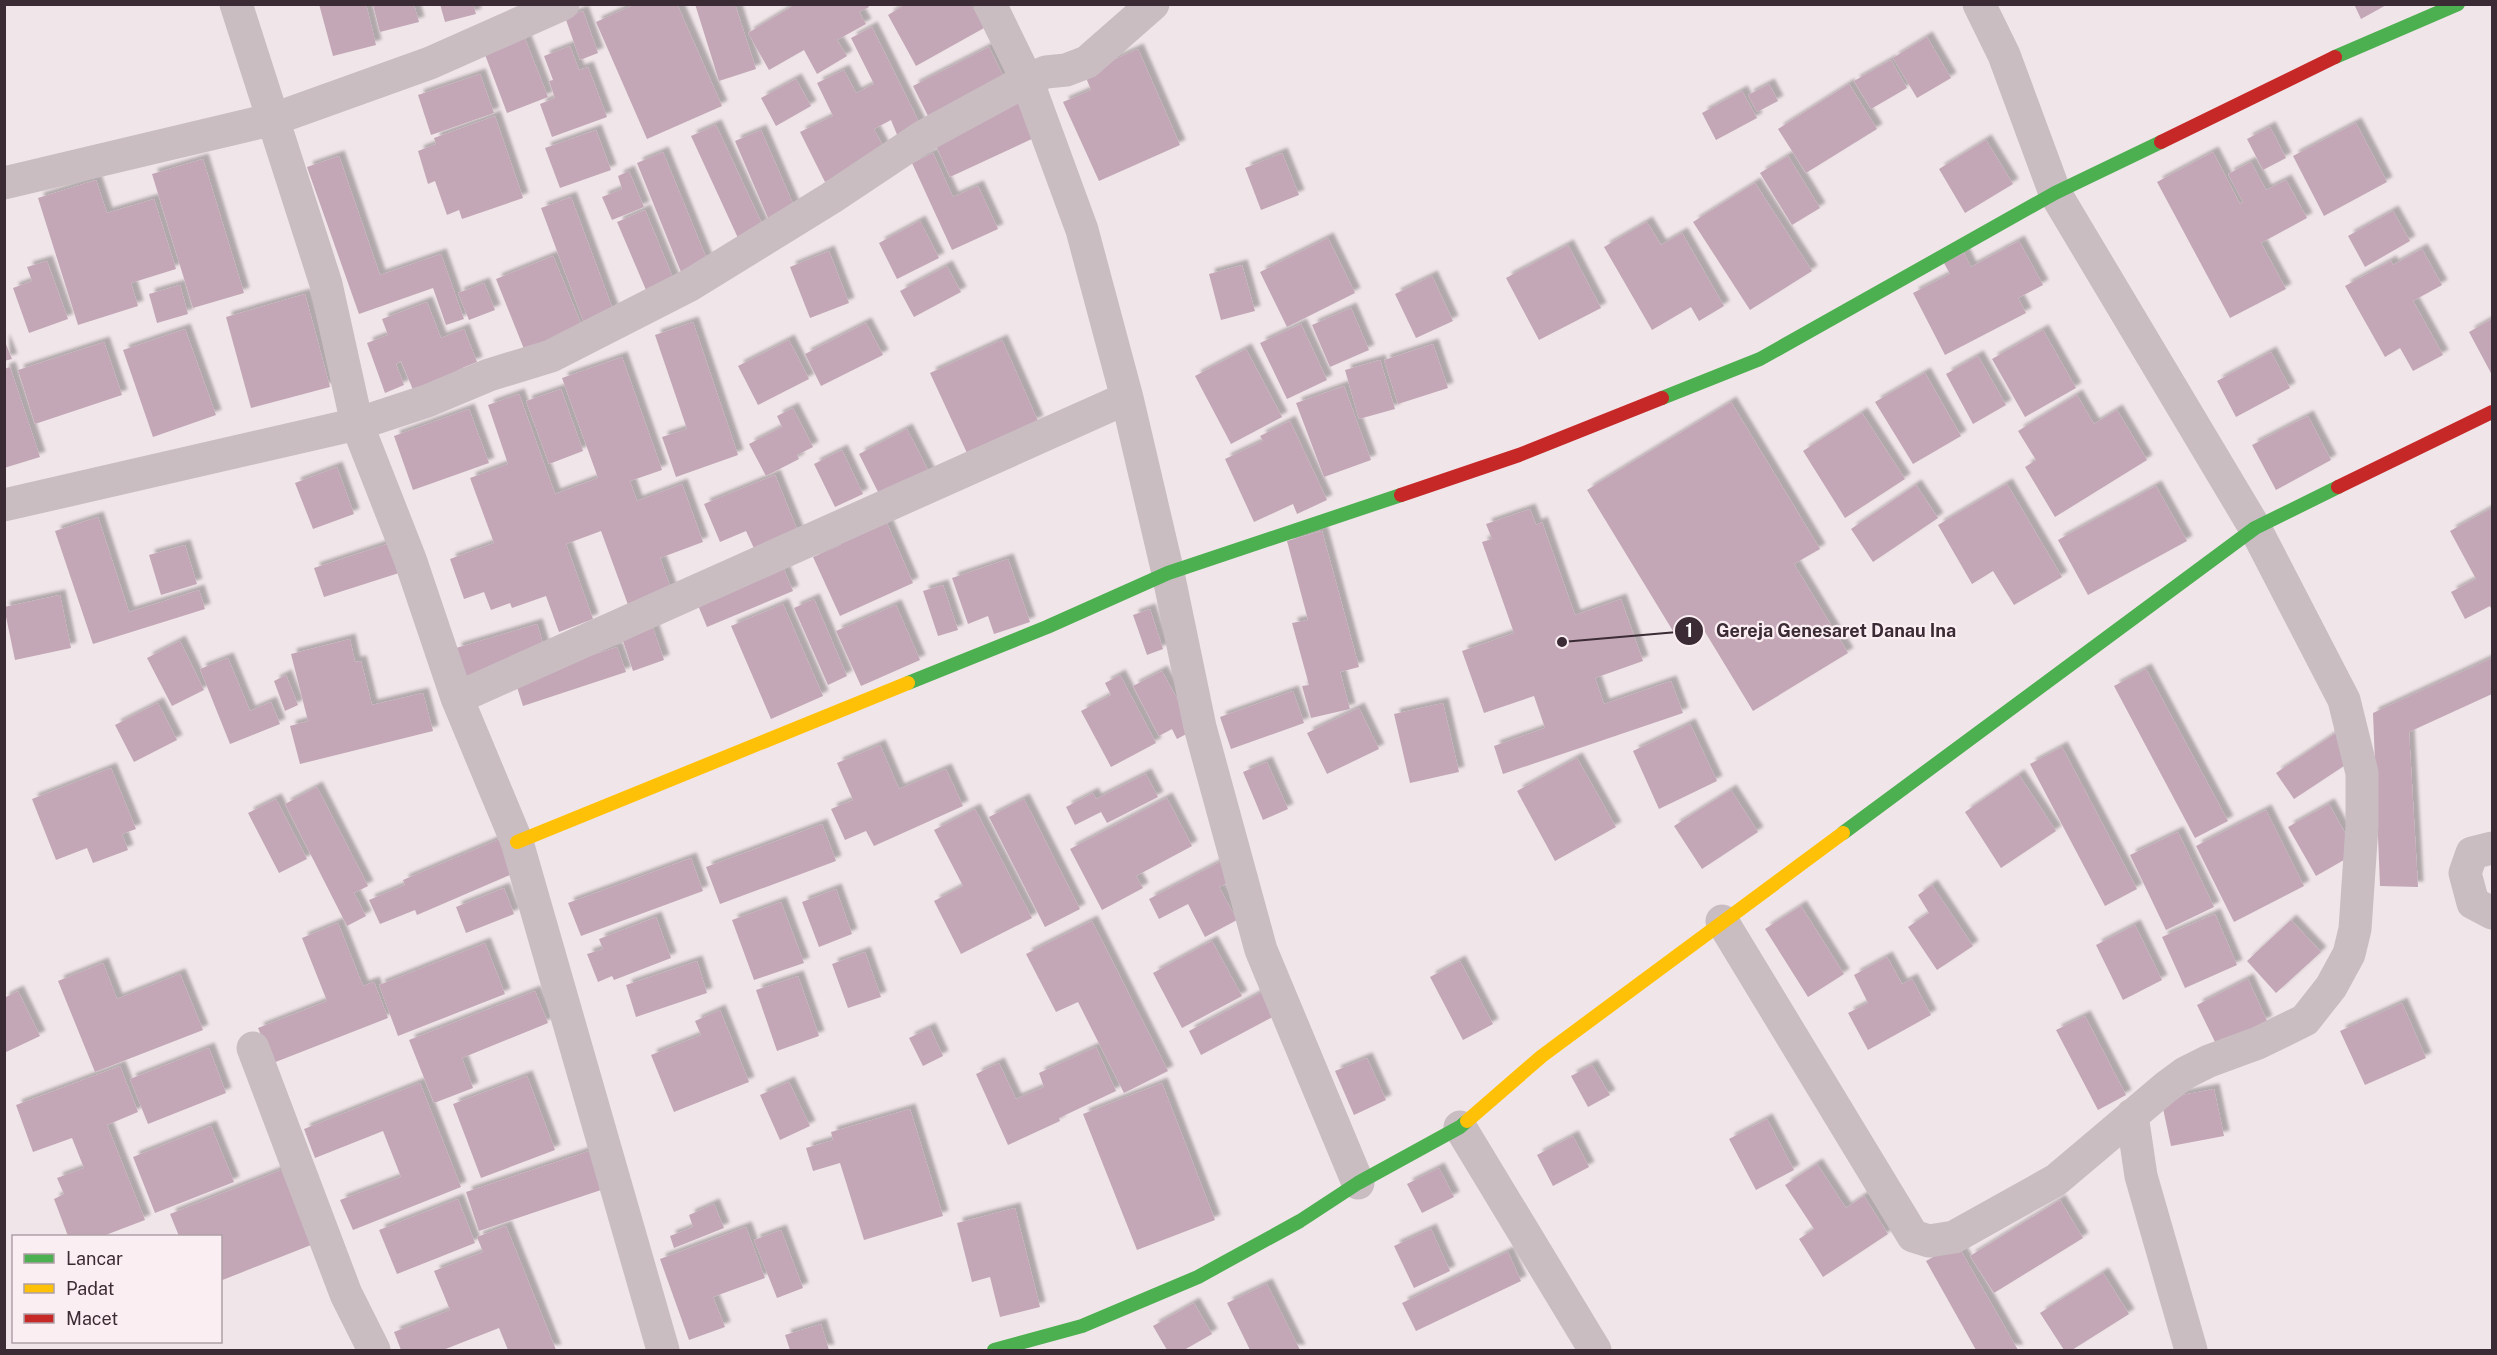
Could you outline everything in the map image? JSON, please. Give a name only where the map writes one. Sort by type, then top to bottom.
[{"type":"street","points":[[236,4],[326,284],[357,424],[410,559],[457,698],[517,842],[663,1350]]},
{"type":"street","points":[[4,183],[274,119],[430,63],[563,4]]},
{"type":"street","points":[[990,4],[1027,81],[1082,230],[1127,398],[1168,573],[1200,728],[1261,950],[1358,1183]]},
{"type":"street","points":[[4,505],[357,424],[427,401],[489,375],[551,356],[690,285],[821,204],[924,136],[1046,72],[1066,70],[1087,62],[1153,4]]},
{"type":"street","points":[[1722,921],[1913,1236],[1929,1241],[1954,1237],[2056,1180],[2132,1115],[2186,1074],[2209,1061],[2258,1043],[2305,1020],[2331,987],[2349,954],[2355,930],[2362,826],[2362,773],[2344,700],[2254,528],[2055,193],[2004,55],[1979,4]]},
{"type":"street","points":[[517,842],[1047,627],[1168,573],[1519,455],[1760,359],[2055,193],[2357,46],[2458,4]]},
{"type":"street","points":[[457,698],[1127,398]]},
{"type":"street","points":[[994,1350],[1082,1326],[1198,1277],[1300,1221],[1358,1183],[1460,1127],[1542,1056],[2254,528],[2493,412]]},
{"type":"street","points":[[2493,848],[2472,853],[2465,873],[2473,903],[2493,913]]},
{"type":"street","points":[[253,1048],[346,1294],[374,1350]]},
{"type":"street","points":[[2132,1115],[2141,1176],[2191,1350]]},
{"type":"street","points":[[1460,1127],[1595,1350]]},
{"type":"building","points":[[319,4],[366,4],[376,45],[333,56]]},
{"type":"building","points":[[440,4],[473,4],[476,14],[445,22]]},
{"type":"building","points":[[636,4],[677,4],[722,106],[647,139],[596,22]]},
{"type":"building","points":[[695,4],[735,4],[756,69],[719,81]]},
{"type":"building","points":[[796,4],[867,4],[869,7],[859,12],[866,24],[837,40],[847,56],[817,74],[804,50],[769,70],[748,33]]},
{"type":"building","points":[[906,4],[971,4],[984,28],[916,66],[888,15]]},
{"type":"building","points":[[2354,4],[2388,4],[2361,19]]},
{"type":"building","points":[[373,5],[414,5],[419,22],[380,32]]},
{"type":"building","points":[[583,11],[598,53],[580,60],[565,17]]},
{"type":"building","points":[[872,27],[921,126],[898,137],[891,120],[874,129],[886,152],[825,182],[800,132],[833,116],[817,83],[844,70],[856,93],[874,84],[851,38]]},
{"type":"building","points":[[524,36],[548,97],[507,113],[484,52]]},
{"type":"building","points":[[1927,37],[1951,78],[1917,98],[1893,58]]},
{"type":"building","points":[[570,46],[579,70],[588,67],[607,117],[552,137],[540,104],[555,98],[549,81],[553,80],[544,56]]},
{"type":"building","points":[[989,47],[1007,84],[931,122],[913,86]]},
{"type":"building","points":[[1138,49],[1180,145],[1099,181],[1063,102],[1091,90],[1084,73]]},
{"type":"building","points":[[1891,60],[1907,88],[1871,109],[1854,81]]},
{"type":"building","points":[[480,74],[494,113],[431,135],[418,95]]},
{"type":"building","points":[[796,79],[811,106],[776,126],[761,98]]},
{"type":"building","points":[[1769,84],[1778,101],[1757,112],[1748,95]]},
{"type":"building","points":[[1849,84],[1877,129],[1806,173],[1778,129]]},
{"type":"building","points":[[1742,91],[1757,118],[1716,140],[1702,113]]},
{"type":"building","points":[[1018,99],[1036,137],[950,177],[933,139]]},
{"type":"building","points":[[495,116],[523,198],[462,219],[459,210],[447,215],[435,181],[428,184],[418,151],[436,144],[434,138]]},
{"type":"building","points":[[2356,123],[2387,182],[2324,216],[2293,156]]},
{"type":"building","points":[[716,125],[763,226],[738,238],[691,136]]},
{"type":"building","points":[[2270,127],[2286,158],[2263,170],[2247,139]]},
{"type":"building","points":[[596,130],[611,170],[560,188],[545,148]]},
{"type":"building","points":[[761,130],[797,213],[771,225],[735,141]]},
{"type":"building","points":[[1986,140],[2013,184],[1965,213],[1939,169]]},
{"type":"building","points":[[663,152],[710,267],[683,277],[637,163]]},
{"type":"building","points":[[2213,152],[2240,204],[2243,202],[2228,174],[2251,162],[2266,190],[2286,180],[2307,218],[2261,243],[2286,289],[2230,318],[2157,182]]},
{"type":"building","points":[[933,153],[953,197],[978,186],[998,229],[952,250],[912,163]]},
{"type":"building","points":[[1282,153],[1299,195],[1261,210],[1245,168]]},
{"type":"building","points":[[339,156],[380,275],[441,254],[464,319],[446,325],[433,288],[359,314],[307,167]]},
{"type":"building","points":[[1788,156],[1820,208],[1792,225],[1760,173]]},
{"type":"building","points":[[203,159],[244,293],[193,308],[152,174]]},
{"type":"building","points":[[629,171],[644,207],[612,220],[602,197],[622,189],[618,176]]},
{"type":"building","points":[[96,180],[107,213],[154,199],[176,269],[131,283],[138,306],[78,325],[38,198]]},
{"type":"building","points":[[1755,183],[1812,271],[1750,310],[1693,222]]},
{"type":"building","points":[[571,197],[615,315],[585,326],[541,208]]},
{"type":"building","points":[[645,210],[676,285],[649,297],[617,222]]},
{"type":"building","points":[[2393,211],[2410,241],[2365,267],[2348,236]]},
{"type":"building","points":[[920,221],[939,258],[897,279],[879,243]]},
{"type":"building","points":[[1647,222],[1661,245],[1682,233],[1724,306],[1699,321],[1691,307],[1652,330],[1604,247]]},
{"type":"building","points":[[1328,238],[1355,293],[1287,327],[1260,272]]},
{"type":"building","points":[[2019,241],[2043,285],[2018,298],[2026,313],[1945,355],[1913,293],[1950,274],[1944,263],[1964,253],[1971,267]]},
{"type":"building","points":[[1568,245],[1601,308],[1539,340],[1506,278]]},
{"type":"building","points":[[2422,249],[2442,285],[2413,301],[2443,355],[2413,371],[2400,348],[2385,357],[2345,286],[2391,261],[2393,265]]},
{"type":"building","points":[[829,251],[849,303],[810,318],[790,267]]},
{"type":"building","points":[[553,256],[584,331],[526,354],[496,279]]},
{"type":"building","points":[[47,261],[68,319],[29,333],[13,288],[32,281],[27,267]]},
{"type":"building","points":[[1242,265],[1255,311],[1221,320],[1209,274]]},
{"type":"building","points":[[947,266],[961,292],[914,317],[900,291]]},
{"type":"building","points":[[1432,276],[1453,321],[1416,338],[1395,294]]},
{"type":"building","points":[[484,283],[495,310],[469,320],[458,293]]},
{"type":"building","points":[[180,285],[188,314],[157,323],[149,294]]},
{"type":"building","points":[[305,294],[330,387],[251,408],[226,317]]},
{"type":"building","points":[[427,302],[441,338],[464,329],[477,362],[457,370],[460,380],[416,397],[401,361],[396,364],[404,385],[385,393],[367,343],[388,335],[382,319]]},
{"type":"building","points":[[1351,308],[1369,350],[1330,367],[1312,325]]},
{"type":"building","points":[[2492,319],[2492,375],[2469,332]]},
{"type":"building","points":[[693,322],[738,455],[676,477],[662,437],[687,429],[655,335]]},
{"type":"building","points":[[866,323],[883,355],[821,386],[805,354]]},
{"type":"building","points":[[1301,324],[1327,380],[1287,399],[1260,343]]},
{"type":"building","points":[[185,329],[216,415],[153,437],[123,350]]},
{"type":"building","points":[[2043,330],[2076,388],[2025,417],[1992,359]]},
{"type":"building","points":[[4,339],[12,359],[4,361]]},
{"type":"building","points":[[789,340],[809,379],[758,405],[738,366]]},
{"type":"building","points":[[1002,340],[1038,421],[967,453],[930,373]]},
{"type":"building","points":[[104,342],[122,395],[35,424],[18,370]]},
{"type":"building","points":[[1433,344],[1448,388],[1398,404],[1384,360]]},
{"type":"building","points":[[1246,349],[1282,417],[1231,444],[1195,376]]},
{"type":"building","points":[[2271,352],[2290,388],[2236,417],[2217,381]]},
{"type":"building","points":[[1978,356],[2006,405],[1973,424],[1946,374]]},
{"type":"building","points":[[622,357],[662,470],[630,481],[637,501],[682,484],[703,542],[660,558],[674,597],[631,613],[601,531],[566,544],[593,619],[559,632],[546,596],[512,608],[510,603],[491,610],[484,592],[464,599],[450,559],[494,543],[470,478],[508,464],[488,405],[519,394],[555,494],[598,478],[562,378]]},
{"type":"building","points":[[1380,360],[1395,409],[1359,419],[1345,370]]},
{"type":"building","points":[[10,367],[40,457],[4,468],[4,369]]},
{"type":"building","points":[[1925,373],[1961,436],[1913,464],[1875,402]]},
{"type":"building","points":[[1344,386],[1371,460],[1324,477],[1296,403]]},
{"type":"building","points":[[561,389],[583,451],[549,464],[526,401]]},
{"type":"building","points":[[2077,395],[2094,424],[2117,410],[2147,460],[2055,517],[2025,467],[2036,460],[2018,431]]},
{"type":"building","points":[[1731,402],[1820,549],[1794,564],[1848,653],[1753,711],[1699,622],[1676,636],[1587,490]]},
{"type":"building","points":[[793,408],[813,447],[797,455],[799,459],[766,476],[749,444],[782,427],[777,416]]},
{"type":"building","points":[[469,409],[489,463],[413,490],[394,436]]},
{"type":"building","points":[[1862,413],[1905,479],[1845,518],[1803,451]]},
{"type":"building","points":[[2308,416],[2331,460],[2276,490],[2252,445]]},
{"type":"building","points":[[1290,421],[1327,500],[1297,514],[1293,504],[1254,522],[1225,459],[1263,441],[1260,436]]},
{"type":"building","points":[[907,429],[932,478],[883,502],[859,454]]},
{"type":"building","points":[[842,450],[863,494],[835,507],[814,464]]},
{"type":"building","points":[[337,467],[354,514],[313,529],[295,483]]},
{"type":"building","points":[[775,475],[801,539],[758,557],[746,531],[720,542],[704,504]]},
{"type":"building","points":[[2007,484],[2062,577],[2014,605],[1993,571],[1972,584],[1938,525]]},
{"type":"building","points":[[1916,485],[1938,518],[1873,562],[1851,529]]},
{"type":"building","points":[[2156,486],[2187,541],[2088,595],[2058,540]]},
{"type":"building","points":[[2492,508],[2492,611],[2490,606],[2465,619],[2451,592],[2476,579],[2450,531]]},
{"type":"building","points":[[1530,509],[1536,525],[1542,522],[1575,615],[1621,599],[1643,661],[1595,678],[1604,704],[1671,681],[1683,713],[1503,774],[1494,746],[1545,728],[1534,696],[1484,713],[1462,651],[1514,633],[1482,542],[1492,539],[1486,524]]},
{"type":"building","points":[[882,512],[913,583],[840,616],[813,557],[841,545],[835,533]]},
{"type":"building","points":[[98,517],[129,612],[199,590],[205,609],[93,644],[55,531]]},
{"type":"building","points":[[1322,531],[1359,667],[1340,672],[1350,709],[1311,718],[1302,686],[1309,685],[1292,623],[1308,620],[1287,541]]},
{"type":"building","points":[[390,543],[399,573],[324,597],[314,568]]},
{"type":"building","points":[[185,545],[197,584],[161,595],[149,555]]},
{"type":"building","points":[[1008,559],[1030,622],[994,634],[988,616],[968,624],[952,578]]},
{"type":"building","points":[[783,567],[793,591],[707,627],[697,603]]},
{"type":"building","points":[[943,585],[958,630],[938,636],[923,591]]},
{"type":"building","points":[[60,595],[71,648],[15,660],[4,607]]},
{"type":"building","points":[[814,599],[847,676],[828,685],[794,608]]},
{"type":"building","points":[[783,604],[823,696],[771,719],[731,626]]},
{"type":"building","points":[[896,605],[920,660],[861,686],[836,631]]},
{"type":"building","points":[[1150,609],[1163,649],[1147,655],[1133,615]]},
{"type":"building","points":[[650,619],[664,660],[633,671],[619,629]]},
{"type":"building","points":[[537,624],[546,653],[464,677],[456,648]]},
{"type":"building","points":[[350,639],[355,662],[361,661],[372,705],[423,693],[433,731],[300,764],[290,726],[308,721],[291,654]]},
{"type":"building","points":[[180,641],[204,690],[172,706],[147,658]]},
{"type":"building","points":[[617,647],[626,672],[523,706],[515,681]]},
{"type":"building","points":[[228,658],[250,711],[271,702],[280,724],[230,744],[200,669]]},
{"type":"building","points":[[2492,658],[2492,694],[2409,732],[2418,887],[2380,886],[2373,713]]},
{"type":"building","points":[[2146,669],[2228,821],[2195,838],[2114,686]]},
{"type":"building","points":[[1162,671],[1194,730],[1177,739],[1172,729],[1159,736],[1133,686]]},
{"type":"building","points":[[286,675],[298,705],[285,711],[274,681]]},
{"type":"building","points":[[1120,675],[1156,743],[1111,767],[1081,711],[1111,695],[1105,683]]},
{"type":"building","points":[[1293,691],[1304,723],[1231,749],[1220,717]]},
{"type":"building","points":[[158,703],[177,740],[134,762],[115,725]]},
{"type":"building","points":[[1443,703],[1459,772],[1410,783],[1394,714]]},
{"type":"building","points":[[1359,708],[1379,749],[1327,774],[1307,733]]},
{"type":"building","points":[[1690,724],[1717,781],[1659,809],[1633,751]]},
{"type":"building","points":[[2339,731],[2356,758],[2294,799],[2276,773]]},
{"type":"building","points":[[880,745],[899,789],[946,769],[963,806],[874,846],[866,831],[845,840],[831,809],[853,800],[837,763]]},
{"type":"building","points":[[2062,747],[2137,889],[2105,906],[2030,764]]},
{"type":"building","points":[[1577,758],[1616,827],[1555,861],[1517,791]]},
{"type":"building","points":[[1267,762],[1288,809],[1263,820],[1243,772]]},
{"type":"building","points":[[111,768],[136,829],[122,834],[128,850],[93,863],[87,848],[56,860],[32,799]]},
{"type":"building","points":[[1146,774],[1158,797],[1107,823],[1101,812],[1075,825],[1066,807],[1093,793],[1096,799]]},
{"type":"building","points":[[2019,775],[2056,831],[2001,868],[1965,812]]},
{"type":"building","points":[[317,787],[368,886],[354,893],[366,916],[347,926],[285,804]]},
{"type":"building","points":[[1731,790],[1758,832],[1702,869],[1674,826]]},
{"type":"building","points":[[1167,798],[1192,846],[1136,876],[1143,888],[1102,910],[1070,849]]},
{"type":"building","points":[[276,799],[307,859],[279,873],[248,813]]},
{"type":"building","points":[[1024,799],[1080,909],[1045,927],[989,817]]},
{"type":"building","points":[[2329,804],[2356,853],[2316,876],[2288,827]]},
{"type":"building","points":[[975,809],[1032,918],[961,954],[934,901],[963,886],[934,830]]},
{"type":"building","points":[[2266,810],[2304,886],[2234,922],[2196,846]]},
{"type":"building","points":[[822,824],[836,861],[720,904],[706,867]]},
{"type":"building","points":[[2178,832],[2214,907],[2166,930],[2130,855]]},
{"type":"building","points":[[502,838],[517,872],[417,915],[415,910],[380,924],[369,900],[405,885],[403,880]]},
{"type":"building","points":[[691,858],[703,891],[581,936],[568,903]]},
{"type":"building","points":[[1224,860],[1234,880],[1219,887],[1237,920],[1205,937],[1188,904],[1159,919],[1149,899]]},
{"type":"building","points":[[1932,885],[1973,946],[1937,970],[1908,927],[1929,913],[1918,895]]},
{"type":"building","points":[[504,888],[514,914],[466,933],[456,907]]},
{"type":"building","points":[[836,889],[852,934],[819,947],[802,902]]},
{"type":"building","points":[[781,902],[804,963],[754,980],[732,920]]},
{"type":"building","points":[[1801,906],[1844,974],[1808,997],[1765,929]]},
{"type":"building","points":[[2215,914],[2237,965],[2185,988],[2162,937]]},
{"type":"building","points":[[656,917],[671,958],[614,980],[612,976],[598,982],[587,954],[603,949],[599,939]]},
{"type":"building","points":[[2291,920],[2321,952],[2276,993],[2247,961]]},
{"type":"building","points":[[1092,921],[1168,1071],[1124,1093],[1078,1002],[1056,1012],[1026,954]]},
{"type":"building","points":[[338,923],[363,986],[374,982],[388,1018],[273,1063],[258,1028],[327,1001],[302,938]]},
{"type":"building","points":[[2135,925],[2162,980],[2123,1000],[2096,945]]},
{"type":"building","points":[[1212,941],[1242,996],[1182,1028],[1153,973]]},
{"type":"building","points":[[485,943],[505,994],[398,1036],[379,985]]},
{"type":"building","points":[[865,952],[881,997],[848,1008],[832,964]]},
{"type":"building","points":[[1887,957],[1902,984],[1912,979],[1931,1015],[1868,1050],[1848,1013],[1868,1003],[1854,975]]},
{"type":"building","points":[[697,961],[707,993],[636,1017],[626,985]]},
{"type":"building","points":[[1460,961],[1493,1024],[1463,1040],[1430,977]]},
{"type":"building","points":[[103,963],[117,999],[180,974],[203,1030],[95,1072],[58,981]]},
{"type":"building","points":[[798,976],[819,1036],[777,1051],[756,990]]},
{"type":"building","points":[[2248,979],[2267,1021],[2217,1046],[2197,1005]]},
{"type":"building","points":[[1270,988],[1282,1012],[1201,1055],[1189,1031]]},
{"type":"building","points":[[18,991],[40,1036],[4,1053],[4,998]]},
{"type":"building","points":[[535,991],[548,1023],[462,1058],[473,1088],[434,1103],[409,1040]]},
{"type":"building","points":[[2402,1003],[2426,1058],[2365,1085],[2340,1031]]},
{"type":"building","points":[[720,1010],[749,1082],[674,1112],[651,1055],[701,1035],[695,1021]]},
{"type":"building","points":[[2085,1016],[2126,1095],[2098,1110],[2056,1030]]},
{"type":"building","points":[[930,1028],[943,1056],[923,1066],[909,1038]]},
{"type":"building","points":[[1096,1047],[1116,1091],[1008,1145],[976,1074],[999,1063],[1016,1099],[1044,1087],[1039,1073]]},
{"type":"building","points":[[209,1048],[226,1093],[148,1124],[130,1079]]},
{"type":"building","points":[[1367,1058],[1386,1100],[1354,1115],[1335,1071]]},
{"type":"building","points":[[1592,1065],[1610,1095],[1588,1107],[1571,1076]]},
{"type":"building","points":[[120,1066],[138,1112],[107,1125],[145,1220],[106,1235],[68,1235],[54,1199],[64,1194],[57,1178],[84,1168],[72,1138],[33,1152],[16,1105]]},
{"type":"building","points":[[527,1076],[555,1150],[481,1178],[453,1104]]},
{"type":"building","points":[[789,1082],[810,1126],[780,1140],[760,1095]]},
{"type":"building","points":[[420,1083],[461,1187],[353,1230],[340,1200],[401,1177],[383,1131],[315,1158],[304,1129]]},
{"type":"building","points":[[1162,1083],[1215,1220],[1137,1250],[1083,1114]]},
{"type":"building","points":[[2214,1089],[2224,1136],[2171,1146],[2161,1099]]},
{"type":"building","points":[[910,1109],[943,1216],[864,1240],[840,1163],[813,1171],[806,1148],[833,1140],[831,1132]]},
{"type":"building","points":[[1767,1119],[1794,1170],[1756,1190],[1729,1139]]},
{"type":"building","points":[[211,1126],[234,1182],[155,1213],[133,1157]]},
{"type":"building","points":[[1573,1136],[1589,1167],[1553,1186],[1537,1155]]},
{"type":"building","points":[[592,1150],[604,1189],[479,1231],[466,1192]]},
{"type":"building","points":[[1817,1164],[1846,1208],[1864,1196],[1888,1234],[1823,1277],[1799,1239],[1814,1229],[1785,1185]]},
{"type":"building","points":[[1439,1168],[1454,1197],[1422,1213],[1407,1184]]},
{"type":"building","points":[[281,1170],[311,1245],[222,1280],[222,1235],[179,1235],[170,1214]]},
{"type":"building","points":[[458,1199],[475,1243],[397,1274],[379,1230]]},
{"type":"building","points":[[2060,1200],[2083,1238],[1994,1293],[1970,1256]]},
{"type":"building","points":[[714,1204],[724,1228],[674,1248],[670,1236],[693,1227],[689,1215]]},
{"type":"building","points":[[1015,1208],[1040,1307],[1000,1317],[990,1277],[972,1282],[957,1223]]},
{"type":"building","points":[[506,1226],[556,1350],[508,1350],[499,1328],[443,1350],[401,1350],[394,1332],[450,1310],[434,1271],[483,1252],[477,1237]]},
{"type":"building","points":[[746,1227],[765,1278],[713,1297],[725,1327],[689,1340],[660,1259]]},
{"type":"building","points":[[1431,1229],[1450,1271],[1414,1288],[1394,1246]]},
{"type":"building","points":[[781,1230],[803,1288],[777,1298],[754,1240]]},
{"type":"building","points":[[1957,1244],[2018,1350],[1976,1350],[1926,1261]]},
{"type":"building","points":[[1508,1252],[1521,1281],[1416,1331],[1402,1303]]},
{"type":"building","points":[[2103,1273],[2129,1314],[2072,1350],[2064,1350],[2040,1313]]},
{"type":"building","points":[[1267,1284],[1300,1350],[1250,1350],[1227,1303]]},
{"type":"building","points":[[1194,1303],[1212,1334],[1184,1350],[1167,1350],[1153,1326]]},
{"type":"building","points":[[821,1324],[829,1350],[790,1350],[785,1335]]},
{"type":"traffic: fast","points":[[2335,57],[2458,4]]},
{"type":"traffic: fast","points":[[1662,398],[1760,359],[2055,193],[2161,142]]},
{"type":"traffic: fast","points":[[1843,833],[2255,528],[2338,487]]},
{"type":"traffic: fast","points":[[908,683],[1047,627],[1168,573],[1401,495]]},
{"type":"traffic: fast","points":[[994,1350],[1082,1326],[1198,1277],[1300,1221],[1358,1183],[1467,1121]]},
{"type":"traffic: slow","points":[[517,842],[908,683]]},
{"type":"traffic: slow","points":[[1467,1121],[1542,1056],[1843,833]]},
{"type":"traffic: jam","points":[[2161,142],[2335,57]]},
{"type":"traffic: jam","points":[[1401,495],[1519,455],[1662,398]]},
{"type":"traffic: jam","points":[[2338,487],[2492,412]]},
{"type":"place","name":"Gereja Genesaret Danau Ina","points":[[1562,642]]}]
